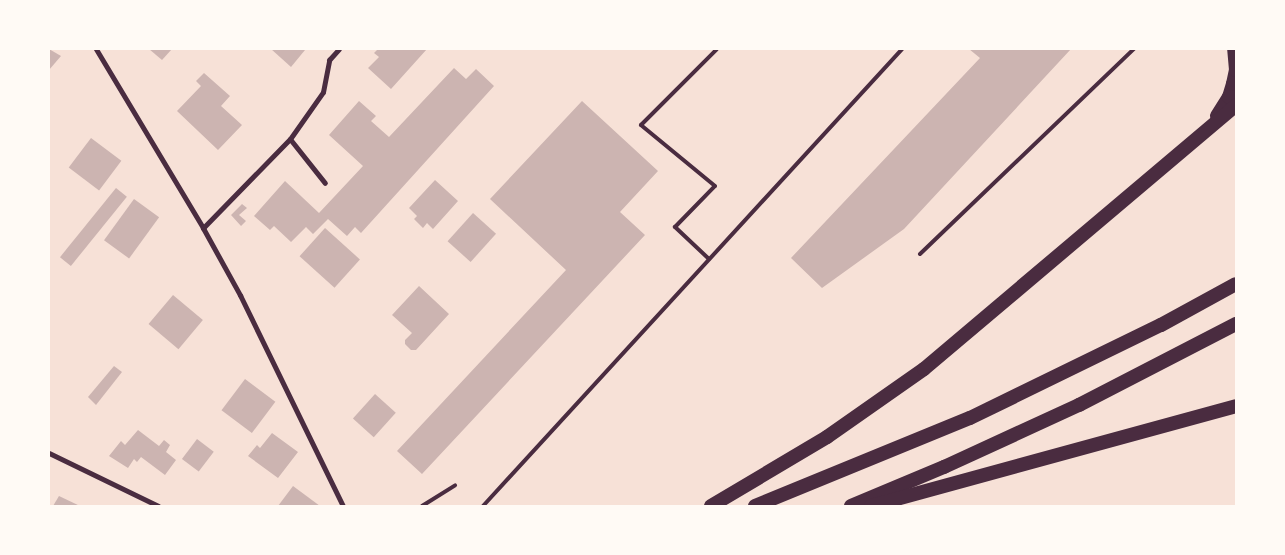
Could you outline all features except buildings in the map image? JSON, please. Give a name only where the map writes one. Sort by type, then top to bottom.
[{"type":"highway","points":[[1210,127],[1229,97],[1233,84],[1236,70],[1234,49]]},
{"type":"highway","points":[[711,506],[827,438],[924,369],[1236,105]]},
{"type":"highway","points":[[755,506],[970,418],[1161,325],[1236,284]]},
{"type":"highway","points":[[851,506],[944,467],[1079,405],[1236,324]]},
{"type":"highway","points":[[871,506],[1236,406]]},
{"type":"street","points":[[96,49],[203,228],[240,295],[343,506]]},
{"type":"street","points":[[203,228],[290,139],[322,92],[329,60],[339,49]]},
{"type":"street","points":[[290,139],[325,184]]},
{"type":"street","points":[[49,452],[158,506]]},
{"type":"lane","points":[[709,260],[675,227],[716,186],[641,125],[717,49]]},
{"type":"lane","points":[[483,506],[902,49]]},
{"type":"lane","points":[[920,254],[1134,49]]},
{"type":"lane","points":[[422,506],[455,485]]}]
